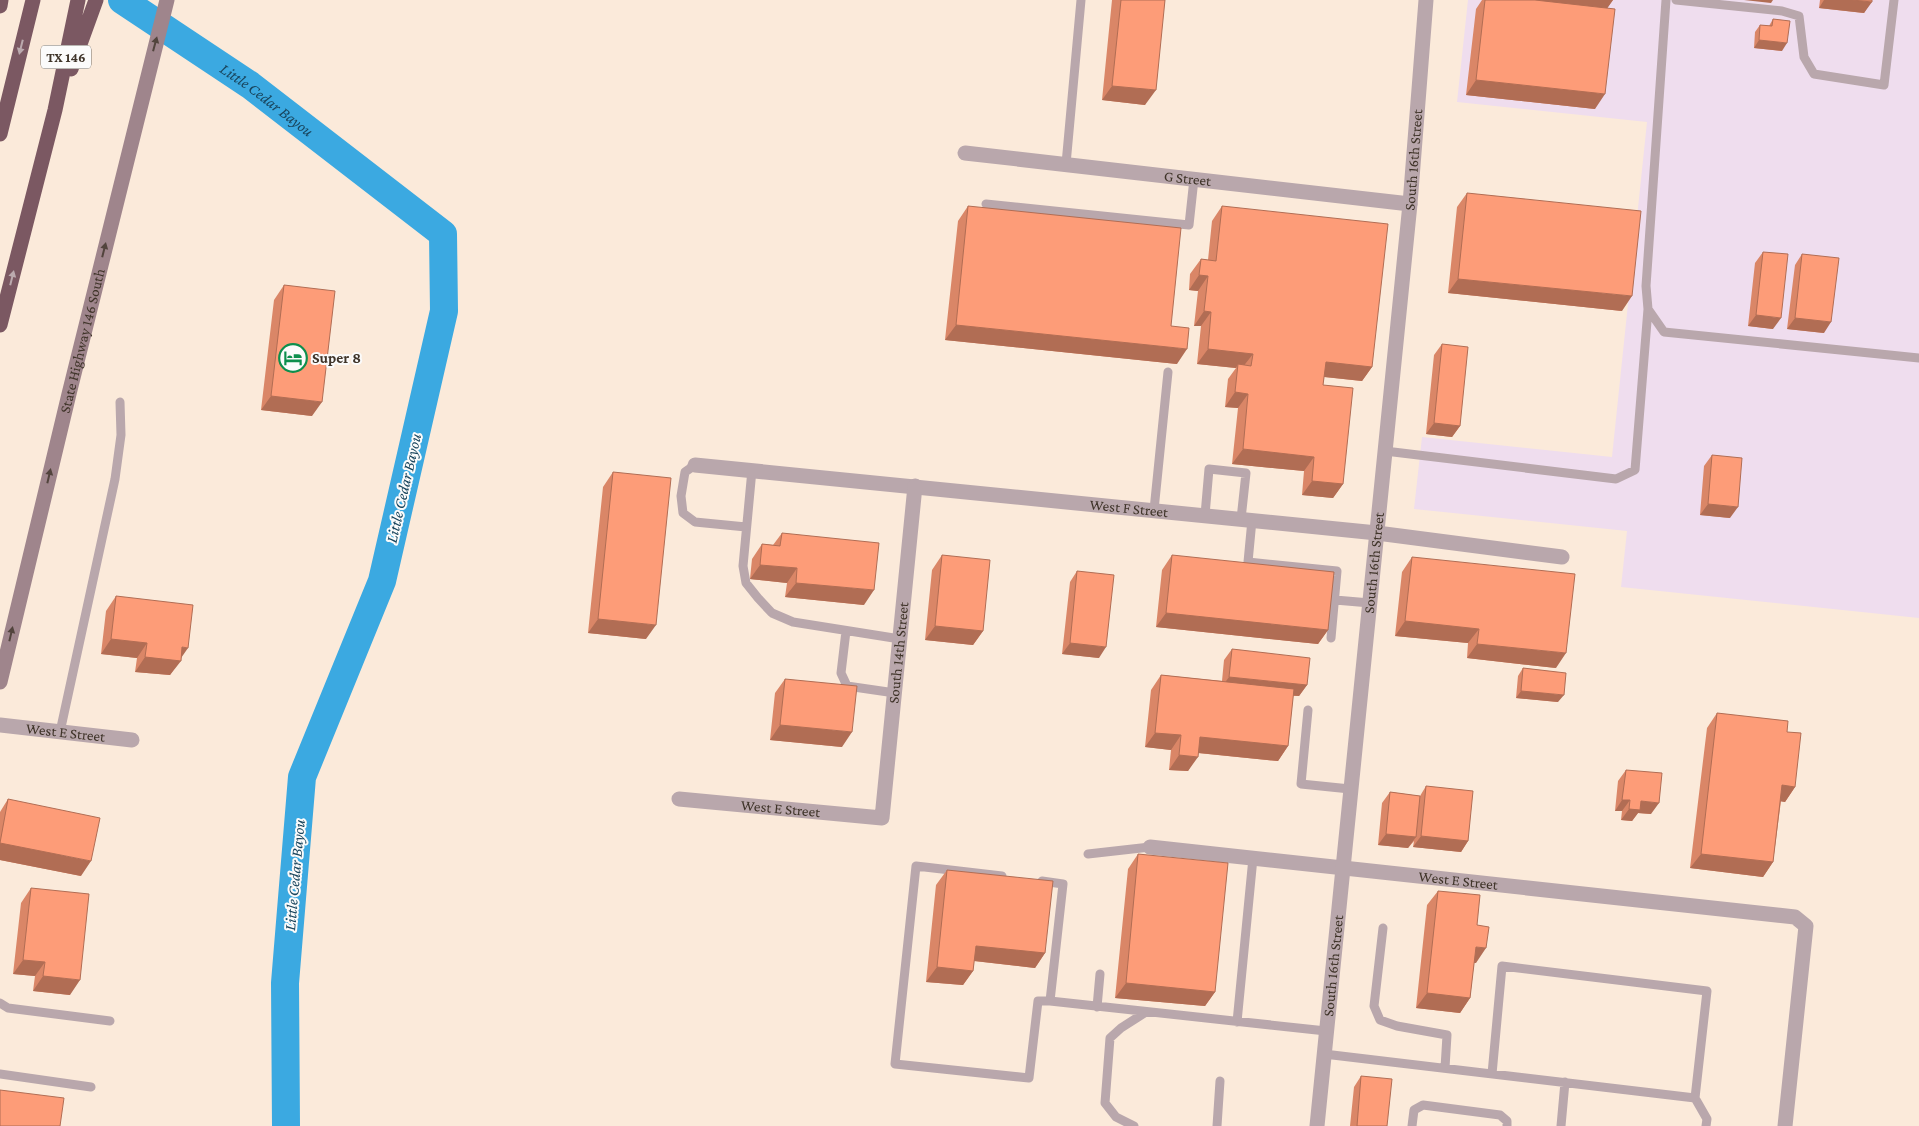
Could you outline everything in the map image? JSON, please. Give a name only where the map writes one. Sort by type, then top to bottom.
[{"type":"highway","points":[[0,6],[1,0]]},
{"type":"highway","name":"TX 146","points":[[0,134],[33,0]]},
{"type":"highway","points":[[55,110],[96,0]]},
{"type":"highway","name":"TX 146","points":[[0,325],[55,110],[77,2]]},
{"type":"main road","name":"State Highway 146 South","points":[[0,682],[167,0]]},
{"type":"street","name":"South 16th Street","points":[[1317,1126],[1410,204],[1426,0]]},
{"type":"street","name":"G Street","points":[[966,153],[1410,204]]},
{"type":"street","name":"West F Street","points":[[695,465],[1377,533],[1562,558]]},
{"type":"street","name":"South 14th Street","points":[[882,818],[915,486]]},
{"type":"street","name":"West E Street","points":[[0,725],[132,740]]},
{"type":"street","name":"West E Street","points":[[679,799],[882,818]]},
{"type":"street","name":"West E Street","points":[[1150,846],[1795,917],[1806,926],[1785,1126]]},
{"type":"lane","points":[[1066,164],[1081,0]]},
{"type":"lane","points":[[1385,451],[1616,479],[1635,470],[1648,309],[1646,286],[1666,0]]},
{"type":"lane","points":[[1676,0],[1782,11],[1799,16],[1804,57],[1814,74],[1884,84],[1894,0]]},
{"type":"lane","points":[[986,204],[1189,225],[1194,179]]},
{"type":"lane","points":[[1648,309],[1664,332],[1919,358]]},
{"type":"lane","points":[[1154,510],[1168,372]]},
{"type":"lane","points":[[60,732],[115,479],[121,435],[120,402]]},
{"type":"lane","points":[[695,465],[685,472],[681,496],[683,513],[695,522],[746,527]]},
{"type":"lane","points":[[1205,516],[1209,469],[1246,473],[1248,562],[1337,571],[1331,638]]},
{"type":"lane","points":[[752,470],[742,566],[746,583],[772,613],[792,622],[900,639]]},
{"type":"lane","points":[[1334,600],[1370,604]]},
{"type":"lane","points":[[846,631],[841,673],[847,686],[895,693]]},
{"type":"lane","points":[[1308,710],[1301,784],[1350,789]]},
{"type":"lane","points":[[1088,854],[1150,846]]},
{"type":"lane","points":[[1237,1022],[1253,858]]},
{"type":"lane","points":[[1014,878],[916,866],[895,1064],[1029,1078],[1038,1001],[1326,1031]]},
{"type":"lane","points":[[1034,880],[1063,884],[1050,1001]]},
{"type":"lane","points":[[1383,928],[1374,1006],[1380,1020],[1397,1026],[1448,1035],[1445,1068]]},
{"type":"lane","points":[[1492,1074],[1502,966],[1707,991],[1694,1098],[1707,1119],[1706,1126]]},
{"type":"lane","points":[[1097,1007],[1100,974]]},
{"type":"lane","points":[[0,1003],[8,1008],[110,1021]]},
{"type":"lane","points":[[1134,1126],[1116,1117],[1105,1103],[1110,1038],[1121,1028],[1147,1012]]},
{"type":"lane","points":[[1324,1054],[1694,1098]]},
{"type":"lane","points":[[0,1074],[91,1087]]},
{"type":"lane","points":[[1217,1126],[1220,1081]]},
{"type":"lane","points":[[1560,1126],[1565,1082]]},
{"type":"lane","points":[[1412,1126],[1414,1110],[1423,1105],[1500,1114],[1507,1121],[1506,1126]]},
{"type":"shaded area","points":[[1468,0],[1919,0],[1919,618],[1621,587],[1627,531],[1414,509],[1422,437],[1612,457],[1647,122],[1457,102]]},
{"type":"building","points":[[1121,0],[1165,0],[1156,90],[1112,86]]},
{"type":"building","points":[[1485,0],[1535,0],[1615,9],[1605,94],[1476,80]]},
{"type":"building","points":[[1852,0],[1872,0],[1872,2]]},
{"type":"building","points":[[1773,19],[1790,21],[1787,43],[1759,40],[1760,25],[1772,26]]},
{"type":"building","points":[[1467,193],[1641,211],[1632,296],[1458,279]]},
{"type":"building","points":[[968,206],[1181,228],[1171,326],[1189,328],[1187,349],[956,325]]},
{"type":"building","points":[[1222,206],[1388,224],[1372,367],[1326,362],[1323,385],[1353,388],[1343,484],[1312,481],[1314,457],[1243,449],[1248,394],[1235,392],[1238,364],[1251,366],[1253,354],[1208,349],[1211,312],[1204,311],[1208,276],[1199,275],[1201,259],[1216,261]]},
{"type":"building","points":[[1763,252],[1788,254],[1781,318],[1756,315]]},
{"type":"building","points":[[1802,254],[1839,258],[1831,322],[1795,318]]},
{"type":"building","name":"Super 8","points":[[284,285],[335,291],[322,402],[271,396]]},
{"type":"building","points":[[1442,344],[1468,347],[1460,426],[1434,423]]},
{"type":"building","points":[[1712,455],[1742,458],[1738,507],[1708,504]]},
{"type":"building","points":[[613,472],[671,478],[656,625],[598,619]]},
{"type":"building","points":[[782,533],[879,543],[874,590],[796,583],[797,568],[760,565],[762,544],[780,546]]},
{"type":"building","points":[[942,555],[990,560],[983,631],[935,626]]},
{"type":"building","points":[[1172,555],[1334,572],[1328,630],[1166,613]]},
{"type":"building","points":[[1412,557],[1575,574],[1566,653],[1477,644],[1479,629],[1405,621]]},
{"type":"building","points":[[1077,571],[1114,575],[1106,647],[1070,643]]},
{"type":"building","points":[[116,596],[193,605],[188,648],[182,647],[181,661],[145,657],[147,643],[111,639]]},
{"type":"building","points":[[1232,649],[1310,658],[1307,685],[1229,677]]},
{"type":"building","points":[[1523,668],[1566,673],[1564,695],[1521,691]]},
{"type":"building","points":[[1161,675],[1294,689],[1288,746],[1200,737],[1198,757],[1179,755],[1181,735],[1155,733]]},
{"type":"building","points":[[785,679],[857,686],[852,732],[780,725]]},
{"type":"building","points":[[1717,713],[1788,721],[1787,732],[1801,733],[1795,787],[1782,785],[1773,862],[1701,854]]},
{"type":"building","points":[[1626,770],[1662,773],[1659,803],[1641,801],[1640,810],[1629,809],[1630,800],[1622,800]]},
{"type":"building","points":[[1426,786],[1473,791],[1468,841],[1421,836]]},
{"type":"building","points":[[1390,792],[1420,796],[1416,837],[1386,834]]},
{"type":"building","points":[[8,799],[100,818],[91,861],[0,843]]},
{"type":"building","points":[[1138,854],[1228,863],[1215,992],[1126,983]]},
{"type":"building","points":[[947,870],[1053,881],[1045,953],[976,946],[973,971],[937,967]]},
{"type":"building","points":[[31,888],[89,894],[80,980],[43,976],[45,962],[23,960]]},
{"type":"building","points":[[1438,891],[1480,895],[1477,925],[1489,927],[1486,948],[1476,947],[1470,998],[1427,993]]},
{"type":"building","points":[[1361,1076],[1392,1079],[1387,1126],[1357,1126]]},
{"type":"building","points":[[0,1090],[64,1098],[60,1126],[0,1126]]},
{"type":"waterway","name":"Little Cedar Bayou","points":[[122,0],[250,85],[443,234],[444,311],[382,581],[302,777],[285,983],[286,1126]]},
{"type":"place","name":"Super 8","points":[[293,358]]}]
